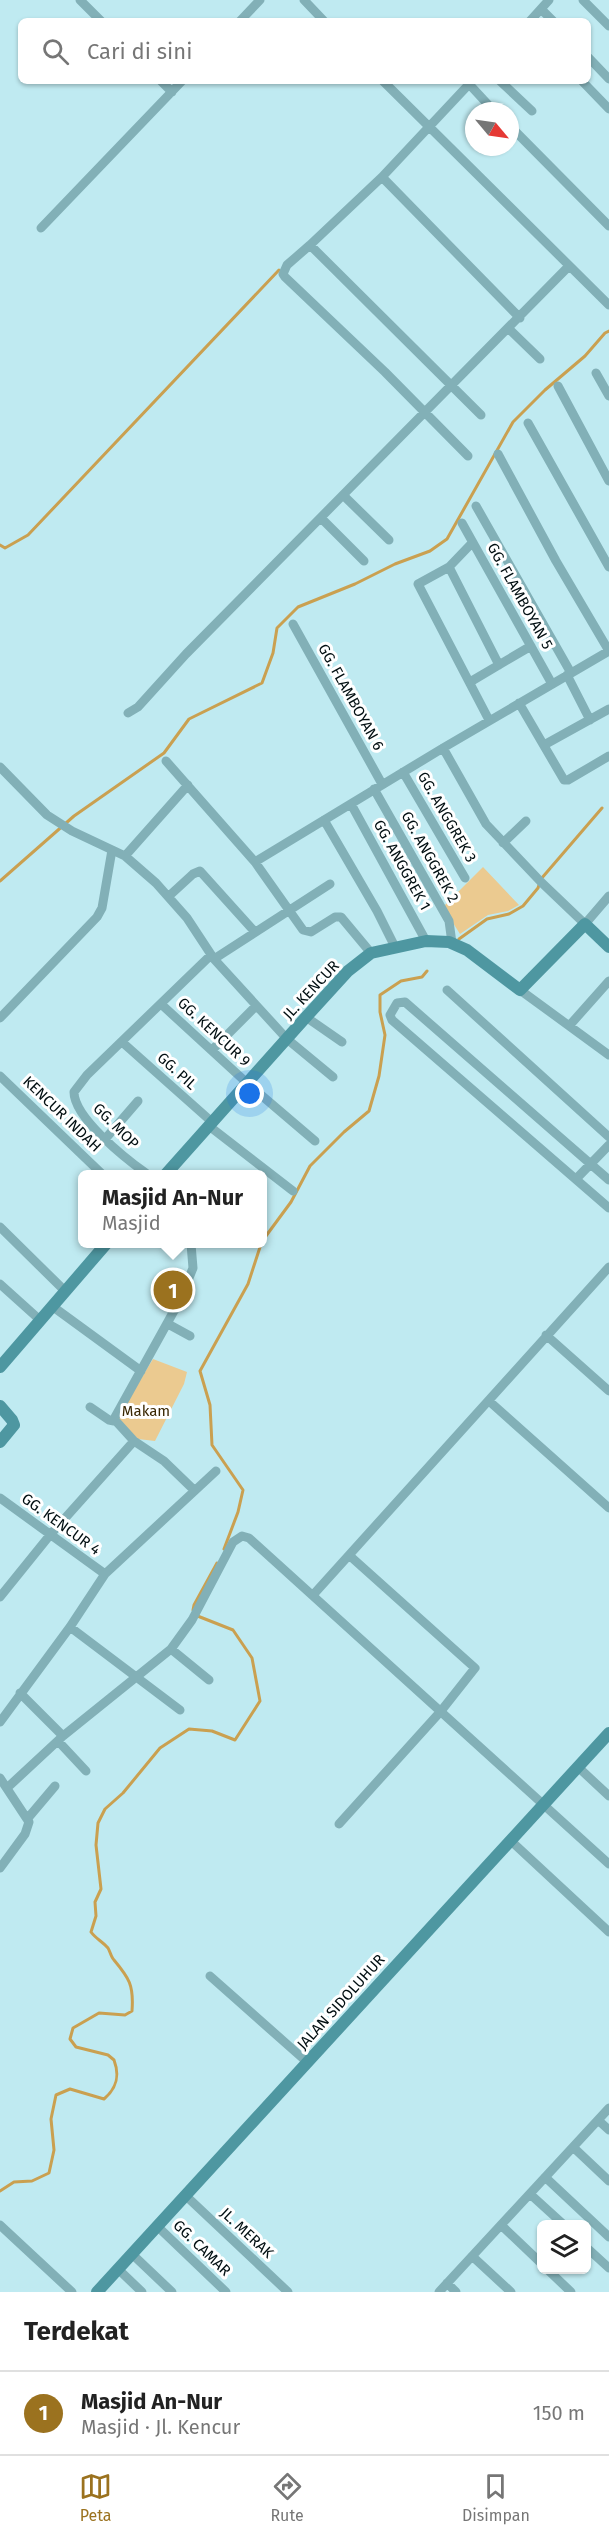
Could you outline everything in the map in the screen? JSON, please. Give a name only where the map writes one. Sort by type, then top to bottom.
[{"type":"street","points":[[80,0],[98,18]]},
{"type":"street","points":[[243,18],[260,0]]},
{"type":"street","points":[[303,0],[321,18]]},
{"type":"street","points":[[533,18],[549,0]]},
{"type":"street","points":[[583,0],[609,26]]},
{"type":"street","points":[[541,9],[550,18]]},
{"type":"street","points":[[591,60],[609,79]]},
{"type":"street","points":[[164,84],[172,92]]},
{"type":"street","points":[[41,228],[179,84]]},
{"type":"street","points":[[386,84],[609,305]]},
{"type":"street","points":[[468,84],[382,177],[287,265],[283,274],[468,456]]},
{"type":"street","points":[[472,84],[487,102]]},
{"type":"street","points":[[503,84],[532,111]]},
{"type":"street","points":[[585,84],[609,109]]},
{"type":"street","points":[[519,135],[609,226]]},
{"type":"street","points":[[382,177],[520,318]]},
{"type":"street","points":[[310,245],[481,415]]},
{"type":"street","points":[[128,713],[138,707],[186,654],[344,495],[450,384],[520,318],[568,266]]},
{"type":"street","points":[[508,328],[540,359]]},
{"type":"street","points":[[596,374],[609,396]]},
{"type":"street","points":[[558,386],[609,481]]},
{"type":"street","points":[[528,423],[609,567]]},
{"type":"street","points":[[255,862],[489,720],[609,651],[556,561],[498,454]]},
{"type":"street","points":[[344,495],[389,540]]},
{"type":"street","points":[[476,506],[569,674],[590,720]]},
{"type":"street","points":[[321,518],[364,561]]},
{"type":"street","name":"GG. FLAMBOYAN 5","points":[[462,523],[552,684]]},
{"type":"street","points":[[472,543],[449,567],[418,584],[489,720]]},
{"type":"street","points":[[449,567],[499,665]]},
{"type":"street","name":"GG. FLAMBOYAN 6","points":[[293,624],[378,787]]},
{"type":"street","points":[[470,682],[531,646]]},
{"type":"street","points":[[519,703],[566,781],[609,756]]},
{"type":"street","points":[[543,745],[609,709]]},
{"type":"street","points":[[444,747],[480,816],[539,880],[609,947]]},
{"type":"street","points":[[166,761],[225,831],[255,862],[303,930],[307,933],[315,931],[335,917],[341,917],[371,953]]},
{"type":"street","points":[[0,767],[38,807],[72,831],[125,856],[169,896],[187,918],[212,957],[256,1006],[287,1039],[333,1077]]},
{"type":"street","name":"GG. ANGGREK 3","points":[[403,772],[465,878]]},
{"type":"street","points":[[125,856],[188,785]]},
{"type":"street","name":"GG. ANGGREK 2","points":[[378,787],[449,921],[452,929],[452,943]]},
{"type":"street","name":"GG. ANGGREK 1","points":[[351,804],[426,941]]},
{"type":"street","points":[[324,820],[396,947]]},
{"type":"street","points":[[503,843],[526,820]]},
{"type":"street","points":[[0,1018],[97,917],[102,908],[112,850]]},
{"type":"street","points":[[169,896],[193,874],[200,872],[255,932]]},
{"type":"street","points":[[122,1042],[212,957],[330,884]]},
{"type":"street","points":[[609,896],[585,924],[520,990],[609,1055]]},
{"type":"street","name":"JL. KENCUR","points":[[170,1170],[348,971],[371,953],[426,941],[452,943],[467,950],[520,990]]},
{"type":"street","points":[[569,1026],[609,981]]},
{"type":"street","points":[[447,990],[609,1137]]},
{"type":"street","points":[[609,1180],[405,1002],[397,1003],[390,1015],[392,1020],[609,1208]]},
{"type":"street","name":"GG. KENCUR 9","points":[[161,1004],[247,1083],[315,1141]]},
{"type":"street","points":[[212,1050],[256,1006]]},
{"type":"street","points":[[306,1017],[342,1042]]},
{"type":"street","name":"GG. MOP","points":[[122,1042],[81,1081],[74,1092],[77,1107],[106,1138],[142,1170]]},
{"type":"street","name":"GG. PIL","points":[[122,1042],[211,1124],[293,1191]]},
{"type":"street","name":"KENCUR INDAH","points":[[0,1076],[98,1170]]},
{"type":"street","points":[[106,1138],[138,1101]]},
{"type":"street","points":[[576,1179],[609,1144]]},
{"type":"street","points":[[0,1227],[65,1291]]},
{"type":"street","points":[[0,1367],[103,1248]]},
{"type":"street","points":[[114,1421],[168,1324],[193,1268],[191,1248]]},
{"type":"street","points":[[313,1595],[609,1267]]},
{"type":"street","points":[[0,1284],[40,1320]]},
{"type":"street","points":[[52,1306],[141,1371]]},
{"type":"street","points":[[168,1324],[190,1336]]},
{"type":"street","points":[[546,1335],[609,1391]]},
{"type":"street","points":[[489,1401],[609,1508]]},
{"type":"street","points":[[0,1406],[14,1425],[0,1442]]},
{"type":"street","points":[[90,1407],[110,1421],[114,1421],[134,1441],[164,1461],[194,1490]]},
{"type":"street","points":[[0,1597],[50,1535],[134,1441]]},
{"type":"street","points":[[0,1722],[70,1627],[105,1574],[216,1471]]},
{"type":"street","name":"GG. KENCUR 4","points":[[0,1498],[105,1574]]},
{"type":"street","points":[[7,1788],[60,1738],[171,1649],[195,1616],[233,1542],[242,1536],[249,1538],[313,1595],[609,1864]]},
{"type":"street","points":[[339,1824],[441,1711],[475,1668],[350,1556]]},
{"type":"street","points":[[70,1627],[138,1676],[180,1710]]},
{"type":"street","points":[[171,1649],[209,1680]]},
{"type":"street","points":[[20,1693],[86,1771]]},
{"type":"street","name":"JALAN SIDOLUHUR","points":[[104,2289],[118,2269],[185,2195],[609,1733]]},
{"type":"street","points":[[578,1767],[609,1796]]},
{"type":"street","points":[[0,1778],[29,1822],[25,1834],[0,1868]]},
{"type":"street","points":[[28,1818],[55,1786]]},
{"type":"street","points":[[511,1841],[609,1932]]},
{"type":"street","points":[[210,1976],[307,2062]]},
{"type":"street","points":[[439,2292],[545,2177],[575,2149],[609,2108]]},
{"type":"street","points":[[598,2120],[609,2130]]},
{"type":"street","points":[[575,2149],[609,2181]]},
{"type":"street","points":[[545,2177],[609,2237]]},
{"type":"street","points":[[530,2193],[559,2220]]},
{"type":"street","name":"JL. MERAK","points":[[185,2195],[288,2292]]},
{"type":"street","points":[[0,2225],[72,2292]]},
{"type":"street","points":[[501,2225],[537,2259]]},
{"type":"street","name":"GG. CAMAR","points":[[157,2226],[226,2292]]},
{"type":"street","points":[[591,2252],[609,2268]]},
{"type":"street","points":[[132,2254],[172,2292]]},
{"type":"street","points":[[472,2256],[511,2292]]},
{"type":"street","points":[[118,2269],[142,2292]]},
{"type":"street","points":[[552,2274],[571,2292]]},
{"type":"street","points":[[447,2283],[456,2292]]},
{"type":"green space","points":[[483,867],[519,905],[508,911],[488,915],[460,934],[443,907]]},
{"type":"green space","name":"Makam","points":[[153,1359],[187,1372],[184,1384],[155,1441],[138,1439],[117,1418]]},
{"type":"waterway","points":[[0,545],[5,548],[28,535],[279,270]]},
{"type":"waterway","points":[[0,881],[74,816],[164,753],[189,719],[262,683],[273,653],[277,628],[298,607],[430,551],[447,539],[513,422],[609,331]]},
{"type":"waterway","points":[[459,939],[487,919],[509,914],[523,906],[538,888],[541,879],[602,808]]},
{"type":"waterway","points":[[267,1235],[291,1202],[310,1166],[369,1111],[379,1076],[385,1035],[380,1012],[380,995],[401,981],[422,977],[427,971]]},
{"type":"waterway","points":[[224,1549],[238,1512],[243,1490],[212,1445],[210,1405],[200,1371],[248,1284],[260,1248]]},
{"type":"waterway","points":[[193,1610],[217,1563]]},
{"type":"waterway","points":[[0,2191],[14,2182],[32,2181],[49,2173],[54,2150],[51,2119],[56,2095],[70,2089],[104,2099],[112,2091],[116,2081],[117,2071],[114,2060],[108,2055],[76,2047],[70,2039],[73,2028],[99,2013],[125,2015],[132,2011],[131,1988],[127,1977],[113,1959],[108,1948],[91,1932],[96,1916],[95,1902],[101,1889],[96,1845],[98,1823],[105,1809],[123,1793],[160,1748],[189,1729],[212,1731],[235,1740],[260,1701],[252,1658],[233,1630],[195,1615]]},
{"type":"place","name":"Masjid An-Nur","points":[[173,1290]]}]
